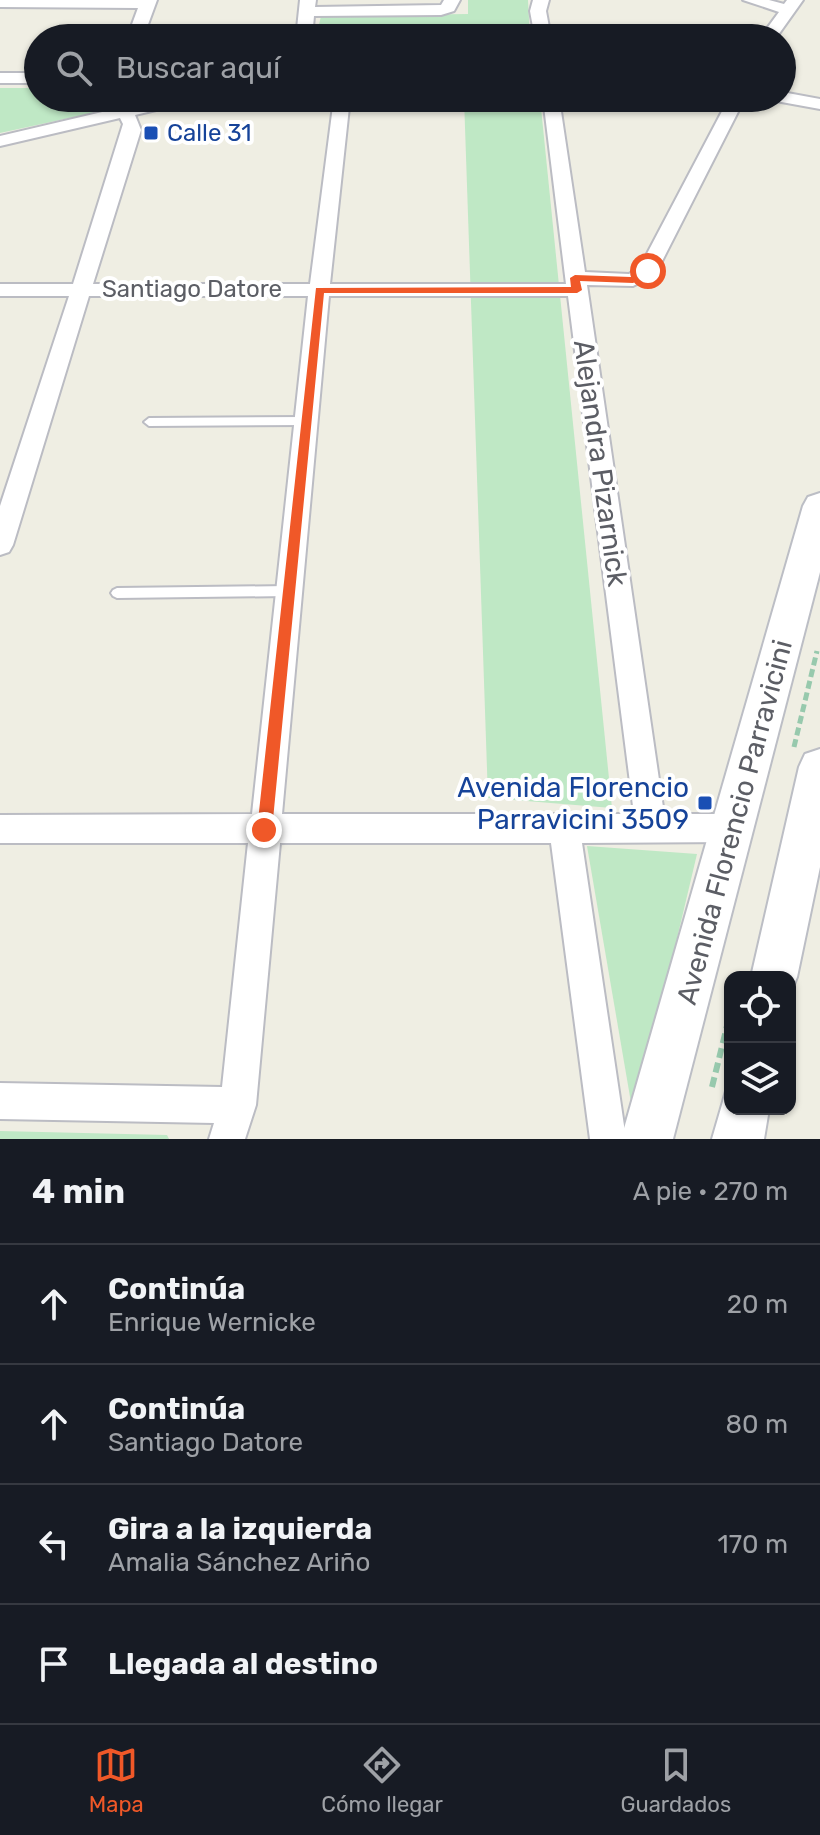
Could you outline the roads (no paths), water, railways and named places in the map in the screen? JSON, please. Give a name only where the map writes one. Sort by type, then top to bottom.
[{"type":"main road","name":"Avenida Florencio Parravicini","points":[[647,1139],[820,506]]},
{"type":"main road","points":[[775,971],[820,767]]},
{"type":"main road","points":[[731,1115],[738,1139]]},
{"type":"street","points":[[308,6],[441,10],[449,8],[452,0]]},
{"type":"street","points":[[540,24],[538,11],[541,0]]},
{"type":"street","points":[[751,0],[791,4],[777,24]]},
{"type":"street","points":[[0,2],[148,2],[140,24]]},
{"type":"street","points":[[0,78],[24,78]]},
{"type":"street","points":[[796,100],[820,104]]},
{"type":"street","points":[[0,141],[98,112]]},
{"type":"street","points":[[0,545],[132,130],[126,112]]},
{"type":"street","points":[[227,1139],[238,1105],[319,290],[340,112]]},
{"type":"street","name":"Alejandra Pizarnick","points":[[553,112],[651,829]]},
{"type":"street","name":"Santiago Datore","points":[[0,290],[319,290],[633,280],[648,271],[730,112]]},
{"type":"street","points":[[0,829],[734,828]]},
{"type":"street","points":[[565,830],[608,1139]]},
{"type":"street","points":[[0,1101],[238,1105]]},
{"type":"lane","points":[[149,422],[306,421]]},
{"type":"lane","points":[[117,593],[288,591]]},
{"type":"place","name":"Calle 31","points":[[151,133]]},
{"type":"place","name":"Avenida Florencio Parravicini 3509","points":[[705,803]]}]
